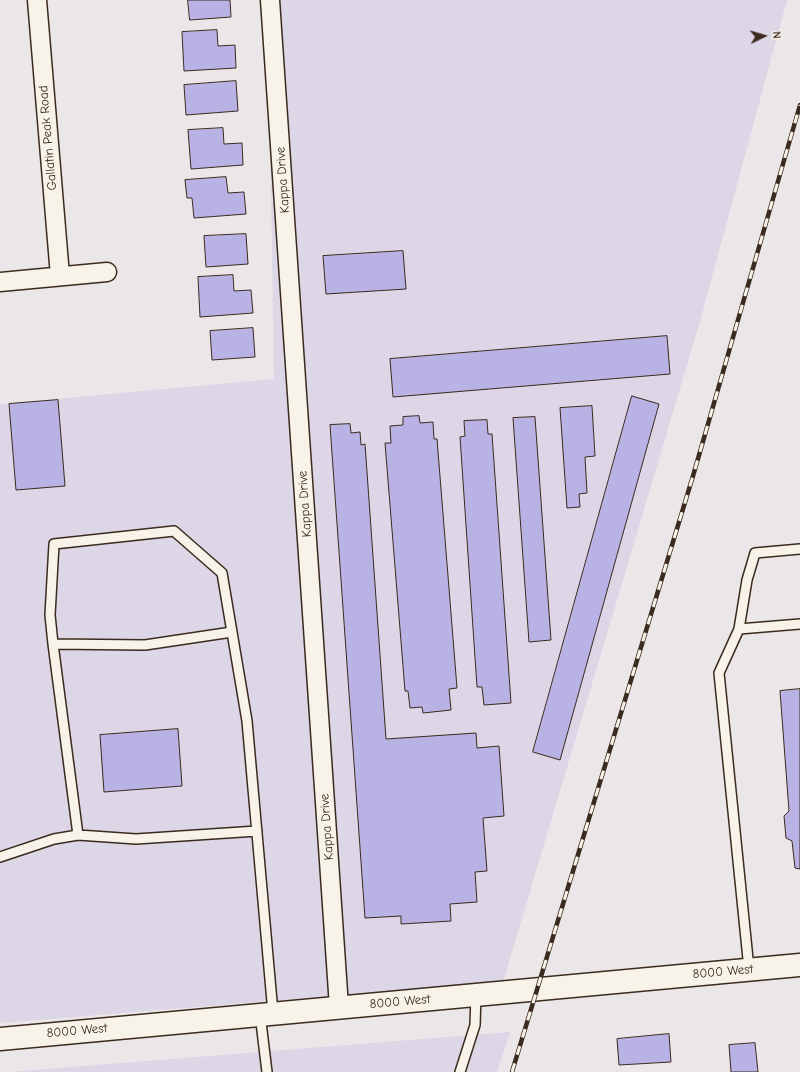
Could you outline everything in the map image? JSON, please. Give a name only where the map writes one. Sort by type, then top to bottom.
[{"type":"street","name":"Gallatin Peak Road","points":[[37,0],[60,276]]},
{"type":"street","name":"Kappa Drive","points":[[270,0],[339,1007]]},
{"type":"street","points":[[0,282],[107,272]]},
{"type":"street","name":"8000 West","points":[[0,1039],[800,965]]},
{"type":"lane","points":[[78,835],[50,616],[54,544],[174,530],[222,573],[247,721],[256,831],[266,1014],[267,1072]]},
{"type":"lane","points":[[749,969],[719,673],[739,629],[747,580],[755,553],[800,549]]},
{"type":"lane","points":[[739,629],[800,624]]},
{"type":"lane","points":[[53,644],[145,645],[232,632]]},
{"type":"lane","points":[[0,856],[54,838],[78,835],[136,839],[256,831]]},
{"type":"lane","points":[[460,1072],[475,1026],[476,995]]},
{"type":"shaded area","points":[[268,0],[787,0],[699,325],[503,982],[0,1023],[0,404],[274,379]]},
{"type":"shaded area","points":[[510,1032],[497,1072],[9,1072]]},
{"type":"building","points":[[188,0],[230,0],[231,17],[190,20]]},
{"type":"building","points":[[217,30],[218,46],[235,45],[236,68],[184,71],[182,32]]},
{"type":"building","points":[[236,81],[238,111],[186,115],[184,85]]},
{"type":"building","points":[[223,128],[224,144],[242,143],[243,165],[191,169],[188,130]]},
{"type":"building","points":[[226,177],[228,193],[244,192],[246,214],[194,218],[192,198],[187,198],[185,180]]},
{"type":"building","points":[[246,234],[248,264],[206,267],[204,236]]},
{"type":"building","points":[[403,251],[406,289],[326,294],[323,256]]},
{"type":"building","points":[[233,275],[234,291],[251,290],[253,313],[200,317],[198,277]]},
{"type":"building","points":[[253,328],[255,357],[212,360],[210,331]]},
{"type":"building","points":[[667,336],[670,374],[393,397],[390,359]]},
{"type":"building","points":[[632,396],[659,404],[560,760],[533,752]]},
{"type":"building","points":[[58,400],[65,486],[16,490],[9,404]]},
{"type":"building","points":[[592,406],[595,456],[585,457],[587,493],[579,494],[580,507],[567,508],[560,408]]},
{"type":"building","points":[[419,416],[420,423],[433,422],[434,439],[437,439],[457,688],[449,689],[451,710],[423,713],[422,707],[410,708],[408,691],[405,691],[385,443],[391,443],[390,426],[403,425],[403,417]]},
{"type":"building","points":[[535,417],[551,640],[529,642],[513,418]]},
{"type":"building","points":[[487,420],[488,434],[492,434],[511,703],[484,705],[482,687],[477,687],[460,437],[465,436],[464,421]]},
{"type":"building","points":[[350,424],[351,433],[360,432],[361,445],[365,444],[386,739],[476,733],[477,748],[499,746],[504,816],[483,818],[487,871],[475,872],[477,902],[450,904],[451,921],[401,924],[401,916],[365,918],[330,425]]},
{"type":"building","points":[[800,689],[800,869],[795,868],[792,841],[786,838],[784,816],[789,811],[780,691]]},
{"type":"building","points":[[178,729],[182,786],[104,792],[100,735]]},
{"type":"building","points":[[669,1034],[671,1062],[619,1065],[617,1039]]},
{"type":"building","points":[[755,1043],[758,1072],[731,1072],[729,1045]]},
{"type":"railway","points":[[512,1072],[693,476],[800,105]]}]
